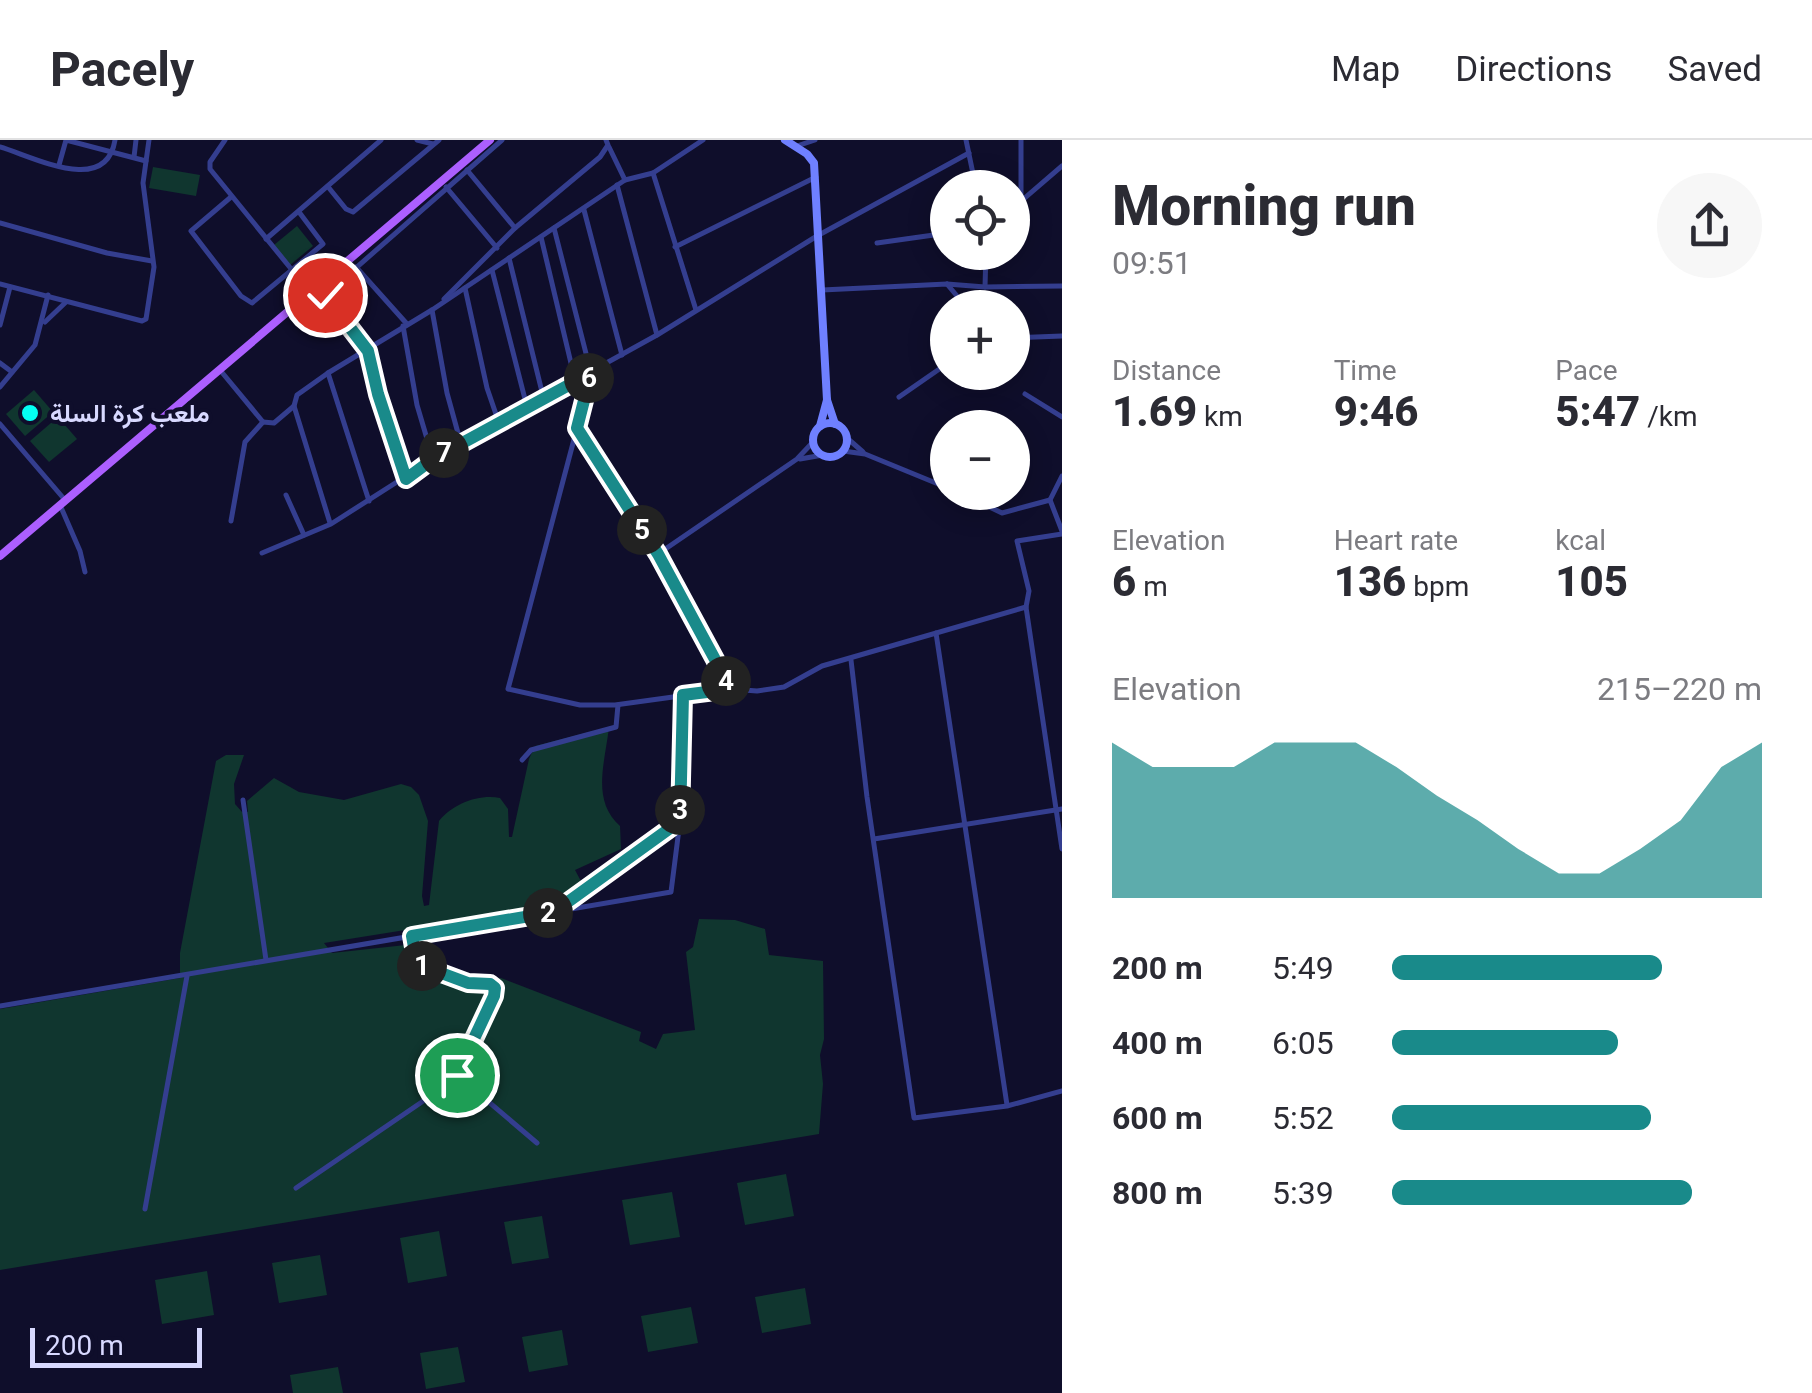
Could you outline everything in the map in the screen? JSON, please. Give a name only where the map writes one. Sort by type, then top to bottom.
[{"type":"main road","points":[[0,556],[490,140]]},
{"type":"street","points":[[6,140],[3,148],[89,172],[106,165],[114,140]]},
{"type":"street","points":[[59,165],[66,140],[94,144],[146,161]]},
{"type":"street","points":[[134,158],[136,140]]},
{"type":"street","points":[[0,284],[142,321],[147,317],[153,261],[143,184],[149,140]]},
{"type":"street","points":[[226,140],[209,165],[292,270]]},
{"type":"street","points":[[266,238],[381,140]]},
{"type":"street","points":[[417,140],[436,142]]},
{"type":"street","points":[[325,295],[502,140]]},
{"type":"street","points":[[331,524],[294,406],[297,395],[432,310],[617,185],[653,173],[703,140]]},
{"type":"street","points":[[658,554],[797,459],[813,442],[820,426],[827,400],[817,176],[814,164],[797,146],[784,140]]},
{"type":"street","points":[[797,146],[815,140]]},
{"type":"street","points":[[966,140],[972,170]]},
{"type":"street","points":[[1022,140],[1022,170]]},
{"type":"street","points":[[328,188],[353,212],[436,142]]},
{"type":"street","points":[[607,142],[625,180]]},
{"type":"street","points":[[432,310],[515,228],[600,157],[607,142]]},
{"type":"street","points":[[262,553],[331,524],[433,459],[657,336],[817,236],[969,154]]},
{"type":"street","points":[[1030,196],[1062,166]]},
{"type":"street","points":[[468,170],[515,228]]},
{"type":"street","points":[[653,173],[696,310]]},
{"type":"street","points":[[675,247],[817,176]]},
{"type":"street","points":[[617,185],[657,336]]},
{"type":"street","points":[[446,187],[496,248]]},
{"type":"street","points":[[231,197],[192,231],[241,296],[252,302],[323,244],[299,212]]},
{"type":"street","points":[[584,210],[622,355]]},
{"type":"street","points":[[0,222],[108,253],[153,261]]},
{"type":"street","points":[[554,228],[591,373],[508,689],[580,705],[618,705],[731,689],[784,687],[822,666],[1026,607]]},
{"type":"street","points":[[877,242],[930,235]]},
{"type":"street","points":[[541,237],[576,381]]},
{"type":"street","points":[[509,258],[544,400]]},
{"type":"street","points":[[356,267],[405,325],[418,405],[433,459]]},
{"type":"street","points":[[492,270],[527,408]]},
{"type":"street","points":[[985,270],[985,287]]},
{"type":"street","points":[[822,290],[947,284],[1062,286]]},
{"type":"street","points":[[947,284],[952,290]]},
{"type":"street","points":[[317,286],[368,351],[406,479]]},
{"type":"street","points":[[0,324],[10,287]]},
{"type":"street","points":[[465,288],[499,422]]},
{"type":"street","points":[[0,387],[34,345],[48,295]]},
{"type":"street","points":[[42,324],[67,301]]},
{"type":"street","points":[[432,310],[461,444]]},
{"type":"street","points":[[1030,337],[1062,336]]},
{"type":"street","points":[[0,363],[12,372]]},
{"type":"street","points":[[220,370],[263,422],[274,423],[294,406]]},
{"type":"street","points":[[328,373],[370,501]]},
{"type":"street","points":[[899,396],[930,375]]},
{"type":"street","points":[[1025,394],[1062,416]]},
{"type":"street","points":[[827,400],[836,424],[865,454]]},
{"type":"street","points":[[231,521],[245,442],[263,422]]},
{"type":"street","points":[[820,426],[836,424]]},
{"type":"street","points":[[0,426],[62,502],[85,572]]},
{"type":"street","points":[[577,428],[658,554],[731,689]]},
{"type":"street","points":[[797,459],[836,456],[843,451],[847,438]]},
{"type":"street","points":[[813,442],[823,456]]},
{"type":"street","points":[[843,451],[865,454],[930,481]]},
{"type":"street","points":[[1062,476],[1050,500],[1062,532],[1017,540],[1030,590],[1026,607],[1062,849]]},
{"type":"street","points":[[286,495],[304,535]]},
{"type":"street","points":[[1030,505],[1050,500]]},
{"type":"street","points":[[936,633],[1007,1106]]},
{"type":"street","points":[[851,660],[914,1118],[1007,1106],[1062,1092]]},
{"type":"street","points":[[0,1006],[672,892],[680,821],[683,695]]},
{"type":"street","points":[[522,760],[531,750],[616,726],[618,705]]},
{"type":"street","points":[[243,800],[266,960]]},
{"type":"street","points":[[874,839],[1059,810]]},
{"type":"street","points":[[554,912],[680,821]]},
{"type":"street","points":[[296,1188],[454,1080],[494,996],[495,988],[490,984],[468,983],[417,964],[412,936]]},
{"type":"street","points":[[145,1209],[187,974]]},
{"type":"street","points":[[457,1075],[537,1142]]},
{"type":"green space","points":[[153,167],[200,175],[196,196],[149,188]]},
{"type":"green space","points":[[297,226],[313,246],[290,265],[274,245]]},
{"type":"green space","name":"ملعب كرة السلة","points":[[34,390],[53,412],[25,436],[6,414]]},
{"type":"green space","name":"ملعب كرة السلة","points":[[58,417],[77,439],[49,462],[30,441]]},
{"type":"green space","points":[[609,727],[603,793],[605,805],[620,826],[621,849],[575,870],[583,885],[555,906],[324,943],[332,953],[415,944],[417,961],[467,977],[501,978],[641,1032],[639,1041],[656,1049],[663,1034],[695,1030],[686,952],[693,947],[699,919],[735,920],[765,929],[769,955],[823,961],[819,1134],[0,1270],[0,1009],[180,978],[180,953],[216,761],[226,755],[244,755],[234,784],[235,804],[242,812],[248,812],[247,801],[274,778],[299,792],[344,800],[401,784],[411,787],[419,795],[428,821],[424,906],[429,905],[439,821],[445,815],[475,799],[500,798],[508,809],[512,837],[535,746]]},
{"type":"green space","points":[[786,1174],[794,1216],[745,1225],[737,1183]]},
{"type":"green space","points":[[672,1192],[680,1237],[630,1245],[622,1200]]},
{"type":"green space","points":[[542,1216],[549,1258],[512,1264],[504,1222]]},
{"type":"green space","points":[[439,1231],[447,1276],[408,1283],[400,1238]]},
{"type":"green space","points":[[320,1255],[327,1295],[279,1303],[272,1263]]},
{"type":"green space","points":[[207,1271],[214,1315],[162,1324],[155,1280]]},
{"type":"green space","points":[[805,1288],[811,1324],[762,1333],[755,1297]]},
{"type":"green space","points":[[691,1307],[698,1343],[648,1352],[641,1316]]},
{"type":"green space","points":[[562,1330],[568,1365],[529,1372],[522,1337]]},
{"type":"green space","points":[[458,1347],[465,1382],[426,1389],[420,1353]]},
{"type":"green space","points":[[338,1367],[343,1393],[293,1393],[290,1375]]},
{"type":"place","name":"ملعب كرة السلة","points":[[30,413]]},
{"type":"route","points":[[325,295],[368,351],[406,479],[433,459],[591,373],[577,428],[658,554],[731,689],[683,695],[680,821],[554,912],[412,936],[417,964],[468,983],[490,984],[495,988],[457,1075]]}]
